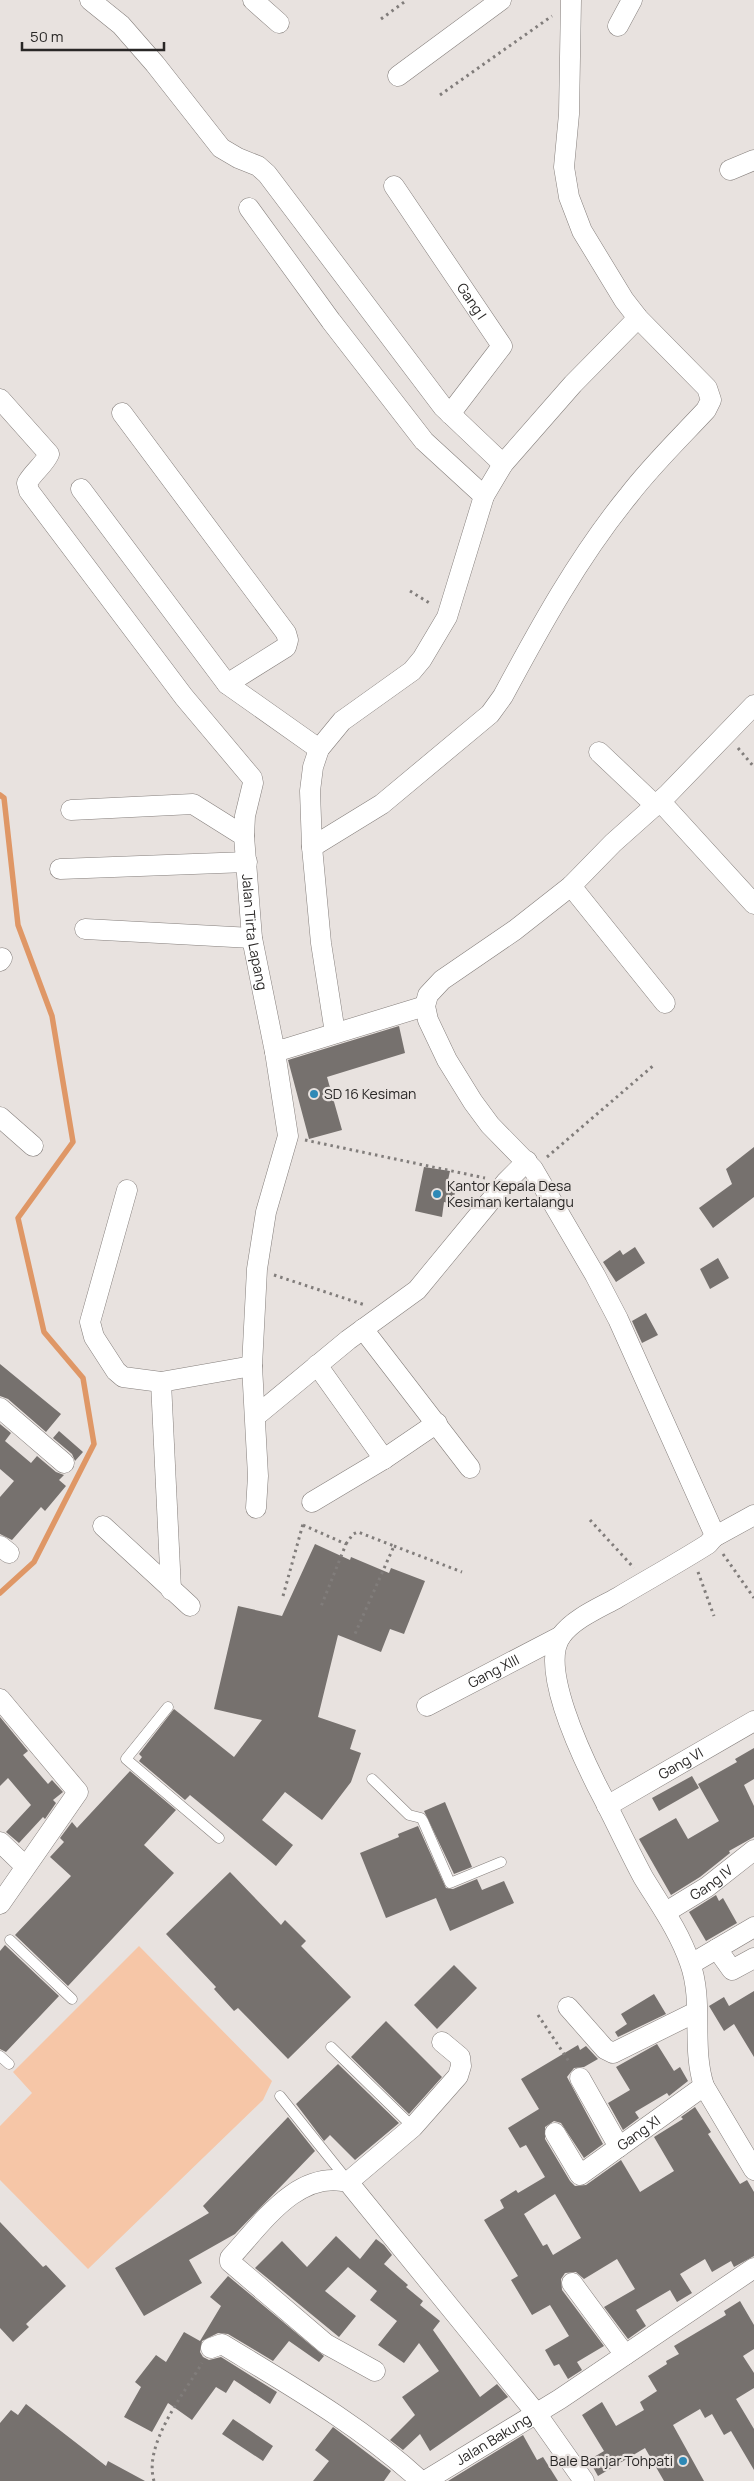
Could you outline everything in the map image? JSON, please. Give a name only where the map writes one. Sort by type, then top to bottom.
[{"type":"street","points":[[90,0],[121,25],[156,64],[221,148],[238,158],[258,166],[267,174],[450,414],[503,464]]},
{"type":"street","points":[[253,0],[279,23]]},
{"type":"street","points":[[398,76],[501,0]]},
{"type":"street","points":[[618,26],[632,0]]},
{"type":"street","points":[[312,847],[382,804],[490,714],[503,696],[570,578],[609,521],[629,494],[709,405],[710,395],[707,388],[638,318],[605,271],[582,231],[570,198],[564,167],[569,114],[571,1]]},
{"type":"street","points":[[730,170],[754,160]]},
{"type":"street","name":"Gang I","points":[[394,186],[502,346],[450,414]]},
{"type":"street","points":[[249,208],[424,441],[484,496]]},
{"type":"street","points":[[335,1033],[321,943],[312,847],[310,785],[319,749],[342,721],[412,671],[430,646],[447,617],[484,496],[503,464],[573,384],[638,318]]},
{"type":"street","name":"Jalan Tirta Lapang","points":[[0,399],[49,454],[46,461],[33,471],[27,483],[29,491],[184,697],[252,778],[253,783],[245,816],[244,836],[248,862],[252,938],[275,1052],[288,1136]]},
{"type":"street","points":[[122,412],[286,633],[288,640],[286,647],[227,684]]},
{"type":"street","points":[[81,489],[227,684],[319,749]]},
{"type":"street","points":[[713,1538],[618,1319],[565,1220],[530,1165],[490,1125],[473,1102],[447,1060],[428,1020],[425,1006],[428,995],[442,980],[515,930],[571,886],[658,804],[754,706]]},
{"type":"street","points":[[599,752],[658,804],[754,904]]},
{"type":"street","points":[[71,810],[192,804],[244,836]]},
{"type":"street","points":[[60,869],[248,862]]},
{"type":"street","points":[[571,886],[665,1003]]},
{"type":"street","points":[[85,929],[252,938]]},
{"type":"street","points":[[275,1052],[425,1006]]},
{"type":"street","points":[[0,1117],[34,1146]]},
{"type":"street","points":[[256,1508],[256,1416],[252,1366],[257,1269],[266,1212],[288,1136]]},
{"type":"street","points":[[256,1416],[363,1329],[417,1290],[506,1182],[530,1165]]},
{"type":"street","points":[[127,1190],[90,1322],[90,1329],[119,1374],[161,1382],[252,1366]]},
{"type":"street","points":[[363,1329],[470,1468]]},
{"type":"street","points":[[317,1365],[384,1459]]},
{"type":"street","points":[[161,1382],[171,1590]]},
{"type":"street","points":[[0,1408],[64,1463]]},
{"type":"street","points":[[312,1502],[384,1459],[437,1423]]},
{"type":"street","name":"Gang XIII","points":[[427,1706],[561,1636],[589,1614],[647,1581],[713,1538],[754,1515]]},
{"type":"street","points":[[103,1526],[190,1606]]},
{"type":"street","points":[[561,1636],[555,1657],[556,1673],[570,1728],[607,1806],[644,1877],[666,1912],[691,1964],[696,1992],[696,2050],[704,2086],[754,2170]]},
{"type":"street","points":[[0,1699],[78,1792],[0,1904]]},
{"type":"street","name":"Gang VI","points":[[607,1806],[754,1721]]},
{"type":"street","points":[[0,1842],[25,1866]]},
{"type":"street","name":"Gang IV","points":[[666,1912],[707,1887],[754,1850]]},
{"type":"street","points":[[691,1964],[754,1927]]},
{"type":"street","points":[[717,1949],[732,1970],[754,1958]]},
{"type":"street","points":[[568,2007],[605,2049],[613,2053],[696,2012]]},
{"type":"street","points":[[348,2182],[413,2126],[458,2076],[461,2066],[460,2057],[442,2042]]},
{"type":"street","points":[[580,2078],[619,2147]]},
{"type":"street","name":"Gang XI","points":[[555,2133],[578,2175],[582,2175],[704,2086]]},
{"type":"street","points":[[375,2371],[326,2344],[230,2262],[230,2258],[294,2191],[317,2182],[335,2178],[348,2182],[536,2413],[584,2481]]},
{"type":"street","name":"Jalan Bakung","points":[[423,2481],[536,2413],[754,2268]]},
{"type":"street","points":[[572,2283],[625,2355]]},
{"type":"street","points":[[211,2348],[222,2344],[317,2401],[392,2455],[423,2481]]},
{"type":"lane","points":[[168,1707],[127,1757],[127,1761],[219,1838]]},
{"type":"lane","points":[[372,1779],[409,1815],[424,1821],[450,1883],[501,1862]]},
{"type":"lane","points":[[10,1940],[72,1999]]},
{"type":"lane","points":[[331,2047],[413,2126]]},
{"type":"lane","points":[[0,2056],[9,2064]]},
{"type":"lane","points":[[280,2096],[348,2182]]},
{"type":"path","points":[[381,19],[407,0]]},
{"type":"path","points":[[440,96],[571,1]]},
{"type":"path","points":[[727,734],[754,767]]},
{"type":"path","points":[[530,1165],[654,1065]]},
{"type":"path","points":[[288,1136],[506,1182]]},
{"type":"path","points":[[257,1269],[387,1312]]},
{"type":"path","points":[[282,1596],[303,1525],[312,1502]]},
{"type":"path","points":[[590,1520],[647,1581]]},
{"type":"path","points":[[303,1525],[346,1544]]},
{"type":"path","points":[[320,1609],[346,1544],[353,1534],[358,1532],[462,1572]]},
{"type":"path","points":[[713,1538],[754,1598]]},
{"type":"path","points":[[354,1636],[394,1546]]},
{"type":"path","points":[[691,1554],[714,1616]]},
{"type":"path","points":[[538,2015],[580,2078]]},
{"type":"path","points":[[154,2481],[152,2459],[155,2448],[173,2409],[211,2348]]},
{"type":"shaded area","points":[[139,1946],[272,2081],[263,2100],[88,2269],[0,2180],[0,2126],[32,2093],[13,2072]]},
{"type":"building","points":[[399,1026],[405,1053],[327,1077],[342,1130],[309,1139],[288,1060]]},
{"type":"building","points":[[754,1147],[754,1197],[713,1228],[699,1208],[732,1184],[726,1169]]},
{"type":"building","name":"Kantor Kepala Desa Kesiman kertalangu","points":[[424,1167],[450,1171],[447,1185],[456,1187],[453,1204],[444,1202],[442,1217],[415,1211]]},
{"type":"building","points":[[635,1247],[645,1263],[616,1282],[603,1262],[620,1250],[623,1255]]},
{"type":"building","points":[[718,1258],[729,1278],[710,1289],[700,1269]]},
{"type":"building","points":[[646,1313],[658,1335],[642,1343],[632,1321]]},
{"type":"building","points":[[0,1364],[61,1414],[46,1432],[8,1399],[0,1396]]},
{"type":"building","points":[[0,1424],[11,1433],[5,1441],[31,1463],[37,1456],[56,1472],[64,1475],[59,1480],[66,1486],[45,1511],[41,1507],[12,1540],[0,1534],[0,1497],[14,1481],[0,1469]]},
{"type":"building","points":[[59,1431],[83,1452],[75,1461],[72,1454],[53,1438]]},
{"type":"building","points":[[315,1544],[350,1560],[351,1557],[389,1573],[391,1568],[425,1581],[404,1634],[390,1629],[381,1652],[338,1635],[318,1717],[356,1730],[350,1749],[361,1753],[351,1782],[322,1820],[285,1792],[262,1820],[293,1845],[276,1866],[190,1795],[185,1800],[139,1761],[142,1757],[139,1754],[174,1709],[234,1757],[262,1720],[214,1709],[238,1606],[282,1616]]},
{"type":"building","points":[[0,1717],[28,1751],[23,1755],[48,1784],[52,1780],[63,1792],[53,1800],[56,1803],[45,1819],[43,1817],[19,1843],[6,1832],[31,1805],[8,1778],[0,1786]]},
{"type":"building","points":[[754,1748],[754,1779],[744,1785],[754,1806],[754,1837],[729,1851],[730,1853],[700,1877],[671,1895],[639,1839],[676,1818],[688,1839],[719,1821],[698,1784],[737,1762],[735,1759]]},
{"type":"building","points":[[130,1771],[176,1810],[144,1845],[174,1873],[68,1986],[15,1935],[71,1876],[50,1857],[64,1842],[60,1838],[72,1822],[77,1828]]},
{"type":"building","points":[[692,1776],[699,1788],[659,1811],[652,1798]]},
{"type":"building","points":[[445,1802],[472,1867],[454,1874],[424,1811]]},
{"type":"building","points":[[418,1826],[446,1888],[453,1889],[477,1879],[482,1890],[504,1881],[514,1903],[450,1931],[436,1898],[386,1918],[360,1853],[399,1837],[398,1834]]},
{"type":"building","points":[[230,1872],[281,1925],[285,1920],[306,1941],[301,1946],[351,1997],[288,2059],[238,2008],[234,2011],[214,1989],[216,1987],[166,1934]]},
{"type":"building","points":[[716,1895],[719,1901],[723,1898],[737,1923],[706,1941],[689,1912]]},
{"type":"building","points":[[5,1945],[59,1996],[6,2052],[0,2049],[0,1951]]},
{"type":"building","points":[[454,1965],[477,1988],[437,2029],[414,2005]]},
{"type":"building","points":[[754,1991],[754,2057],[734,2024],[724,2031],[709,2006],[724,1997],[729,2006]]},
{"type":"building","points":[[654,1994],[666,2014],[618,2037],[615,2032],[627,2024],[621,2014]]},
{"type":"building","points":[[386,2021],[442,2077],[409,2114],[351,2057]]},
{"type":"building","points":[[657,2044],[674,2071],[680,2067],[688,2081],[669,2096],[667,2093],[635,2112],[639,2118],[623,2130],[608,2103],[630,2090],[616,2067]]},
{"type":"building","points":[[578,2045],[580,2050],[586,2046],[598,2059],[584,2067],[574,2068],[567,2077],[603,2144],[584,2158],[561,2123],[554,2121],[545,2127],[545,2139],[570,2181],[575,2186],[586,2185],[621,2160],[640,2192],[674,2171],[654,2137],[683,2119],[681,2117],[695,2107],[711,2132],[708,2134],[740,2184],[747,2180],[754,2192],[754,2256],[734,2267],[731,2261],[712,2272],[705,2259],[680,2274],[692,2293],[677,2302],[670,2290],[636,2310],[646,2326],[628,2339],[604,2307],[635,2289],[617,2259],[584,2279],[576,2272],[565,2273],[561,2279],[562,2290],[604,2346],[577,2362],[582,2370],[568,2379],[559,2364],[554,2366],[545,2350],[569,2336],[550,2305],[532,2315],[511,2280],[518,2276],[484,2220],[504,2208],[500,2200],[516,2190],[518,2193],[545,2177],[526,2145],[520,2148],[508,2128],[539,2109],[521,2079]],"holes":[[[555,2194],[581,2238],[553,2255],[547,2244],[543,2246],[524,2214]]]},
{"type":"building","points":[[338,2064],[399,2123],[355,2160],[330,2135],[324,2141],[296,2104]]},
{"type":"building","points":[[288,2117],[315,2151],[235,2234],[189,2260],[202,2283],[144,2316],[115,2268],[209,2213],[203,2206]]},
{"type":"building","points":[[0,2222],[43,2267],[46,2265],[66,2286],[26,2324],[29,2327],[13,2342],[0,2328]]},
{"type":"building","points":[[336,2236],[360,2259],[376,2239],[384,2245],[392,2255],[384,2264],[408,2285],[406,2287],[423,2301],[420,2305],[440,2321],[433,2330],[480,2397],[497,2384],[508,2397],[430,2451],[420,2434],[403,2450],[390,2440],[415,2415],[402,2397],[439,2371],[419,2343],[404,2363],[378,2345],[397,2321],[370,2300],[377,2291],[348,2267],[325,2291],[356,2316],[339,2337],[255,2268],[282,2241],[307,2267]]},
{"type":"building","points":[[228,2276],[324,2356],[319,2362],[289,2341],[273,2361],[228,2334],[218,2333],[202,2341],[200,2352],[203,2357],[209,2360],[221,2357],[277,2392],[270,2404],[234,2380],[226,2393],[216,2387],[192,2420],[168,2403],[152,2432],[124,2417],[141,2387],[135,2382],[156,2355],[166,2362],[184,2332],[200,2341],[221,2306],[210,2297]]},
{"type":"building","points":[[740,2301],[754,2325],[754,2349],[743,2356],[754,2373],[754,2388],[736,2399],[754,2429],[754,2470],[731,2431],[724,2435],[712,2414],[705,2418],[700,2409],[673,2425],[704,2481],[664,2481],[645,2448],[598,2476],[589,2460],[604,2451],[582,2415],[602,2402],[616,2426],[644,2410],[640,2402],[657,2391],[648,2376],[667,2364],[666,2361],[679,2354],[674,2346],[726,2315],[724,2311]]},
{"type":"building","points":[[26,2404],[106,2466],[108,2461],[145,2481],[0,2481],[0,2423],[11,2410],[18,2415]]},
{"type":"building","points":[[233,2419],[273,2446],[263,2461],[222,2434]]},
{"type":"building","points":[[333,2427],[391,2471],[384,2481],[313,2481],[329,2461],[315,2450]]},
{"type":"building","points":[[523,2435],[537,2460],[543,2457],[558,2481],[448,2481]]},
{"type":"waterway","points":[[0,795],[4,798],[18,925],[52,1016],[73,1142],[18,1218],[44,1332],[83,1378],[94,1444],[34,1562],[0,1593]]},
{"type":"place","name":"SD 16 Kesiman","points":[[314,1094]]},
{"type":"place","name":"Kantor Kepala Desa Kesiman kertalangu","points":[[437,1194]]},
{"type":"place","name":"Bale Banjar Tohpati","points":[[683,2461]]}]
